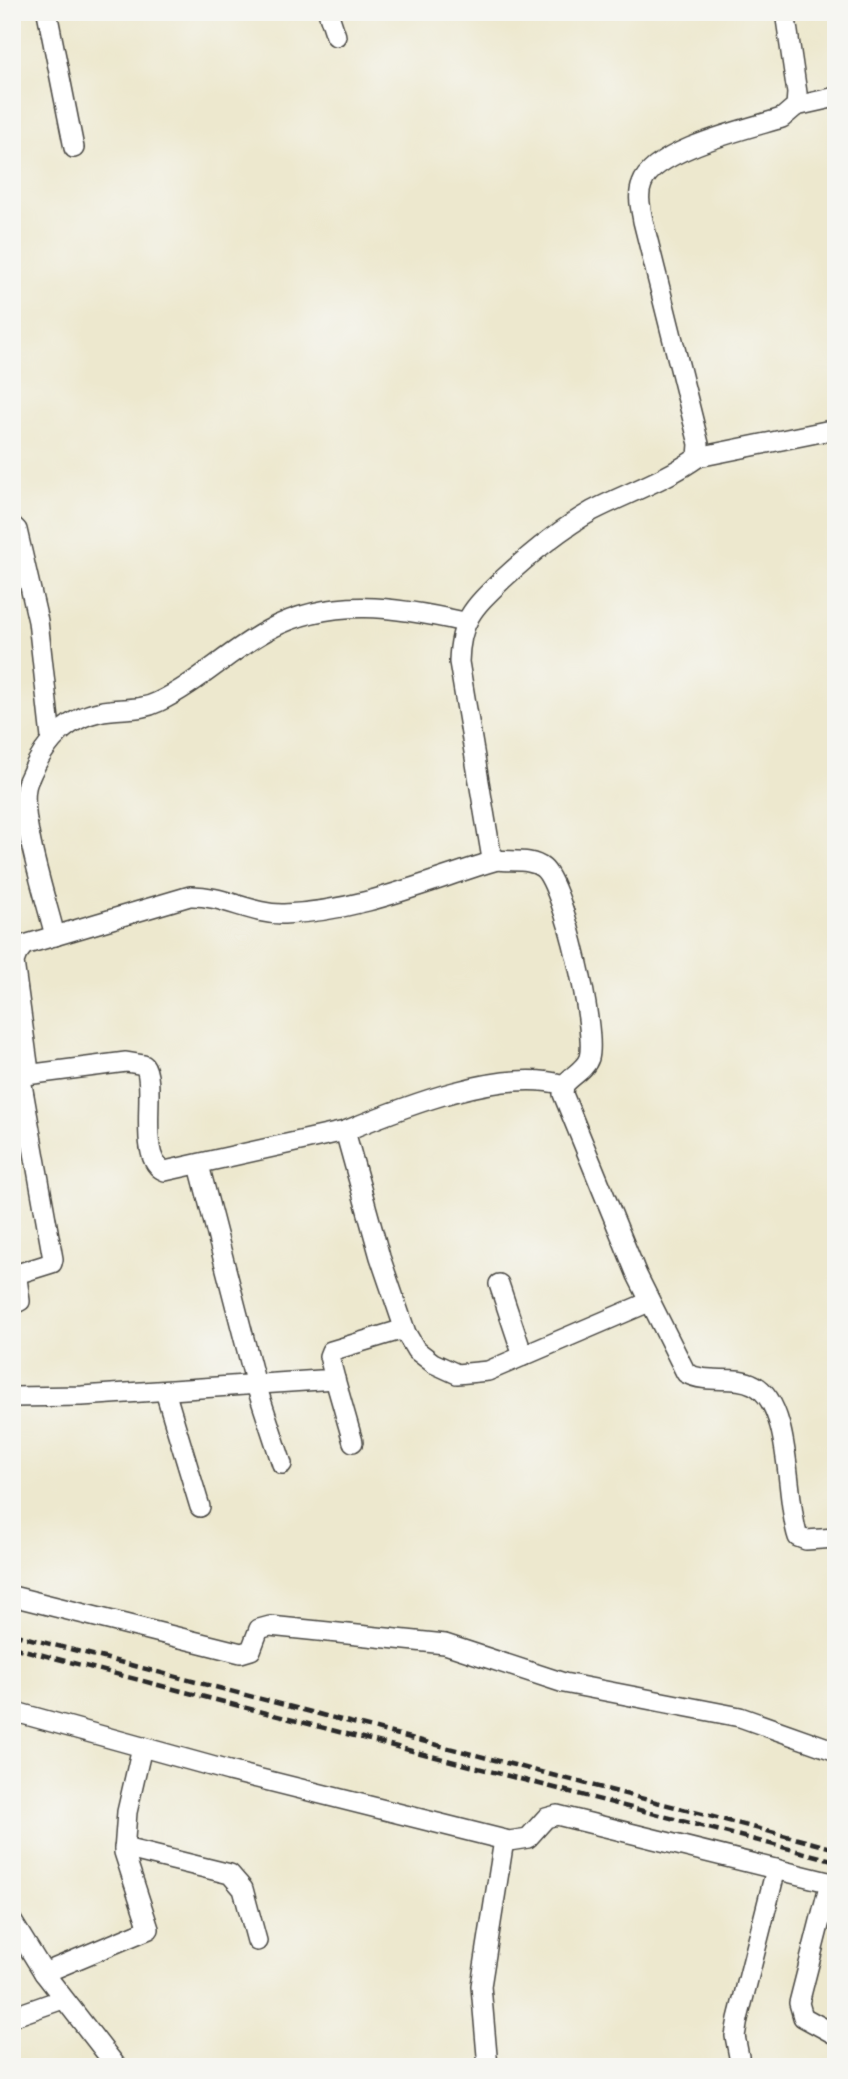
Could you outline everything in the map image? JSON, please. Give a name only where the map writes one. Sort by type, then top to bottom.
[{"type":"street","points":[[47,12],[74,148]]},
{"type":"street","points":[[328,12],[336,36]]},
{"type":"street","points":[[785,12],[797,93],[796,106]]},
{"type":"street","points":[[698,457],[699,444],[643,222],[640,199],[642,182],[651,170],[668,158],[782,118],[796,106],[836,97]]},
{"type":"street","points":[[497,860],[487,841],[459,662],[464,622],[478,603],[545,542],[592,512],[683,468],[698,457],[836,429]]},
{"type":"street","points":[[12,525],[17,530],[38,621],[51,738]]},
{"type":"street","points":[[55,936],[24,796],[28,782],[51,738],[62,727],[84,717],[152,705],[170,696],[267,630],[299,618],[343,608],[376,606],[404,608],[464,622]]},
{"type":"street","points":[[12,1305],[20,1301],[17,1278],[20,1273],[52,1263],[53,1259],[20,1078],[29,1064],[15,962],[24,945],[190,896],[204,896],[265,913],[284,914],[355,905],[401,894],[497,860],[536,863],[552,879],[557,892],[591,1026],[589,1057],[585,1066],[564,1085]]},
{"type":"street","points":[[20,1078],[126,1062],[144,1065],[150,1077],[147,1124],[158,1169],[173,1171],[345,1131],[442,1095],[542,1079],[564,1085]]},
{"type":"street","points":[[564,1085],[566,1104],[649,1302],[686,1373],[696,1379],[749,1382],[766,1396],[782,1438],[798,1536],[806,1540],[836,1538]]},
{"type":"street","points":[[345,1131],[380,1257],[404,1329],[416,1350],[433,1363],[457,1374],[488,1371],[649,1302]]},
{"type":"street","points":[[199,1165],[256,1385],[282,1464]]},
{"type":"street","points":[[499,1284],[523,1356]]},
{"type":"street","points":[[353,1442],[329,1356],[331,1351],[404,1329]]},
{"type":"street","points":[[12,1397],[165,1391],[335,1379]]},
{"type":"street","points":[[165,1391],[200,1507]]},
{"type":"street","points":[[12,1596],[161,1636],[241,1653],[251,1650],[259,1629],[270,1626],[445,1644],[564,1683],[740,1717],[836,1751]]},
{"type":"street","points":[[12,1711],[505,1840],[524,1840],[550,1816],[557,1815],[833,1883],[799,2003],[803,2017],[836,2035]]},
{"type":"street","points":[[44,1973],[149,1928],[124,1848],[127,1812],[142,1747]]},
{"type":"street","points":[[488,2067],[481,1986],[505,1840]]},
{"type":"street","points":[[124,1848],[230,1874],[243,1889],[257,1941]]},
{"type":"street","points":[[741,2067],[736,2036],[737,2019],[776,1869]]},
{"type":"street","points":[[12,1921],[44,1973],[117,2067]]},
{"type":"street","points":[[12,2017],[63,1999]]},
{"type":"railway","points":[[12,1634],[836,1849]]},
{"type":"railway","points":[[12,1647],[836,1861]]}]
